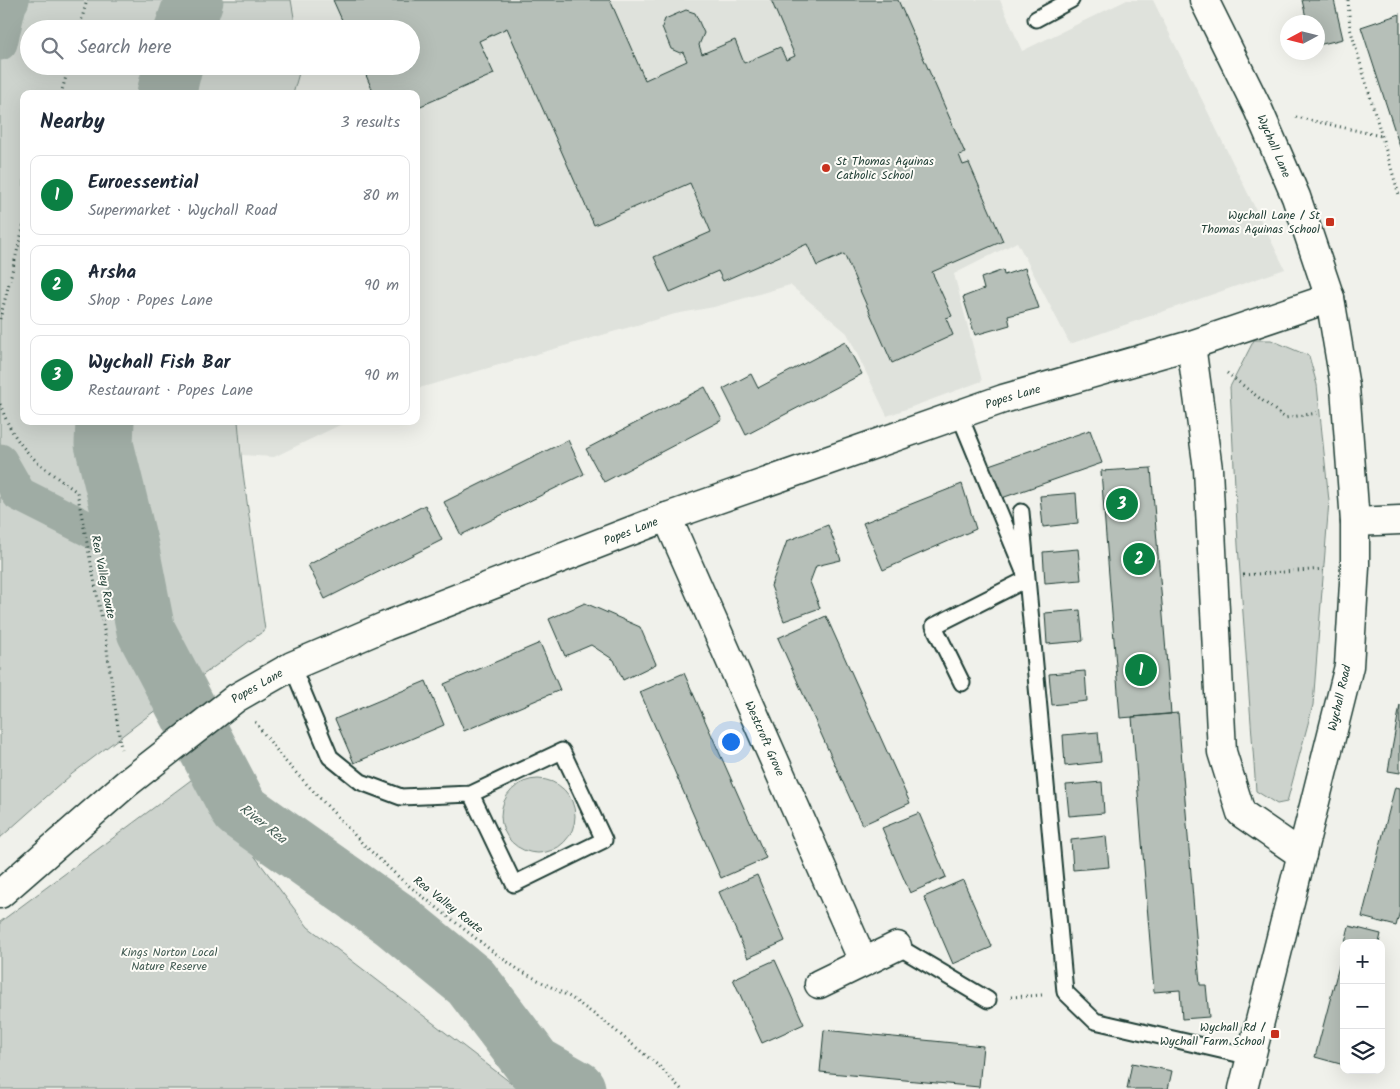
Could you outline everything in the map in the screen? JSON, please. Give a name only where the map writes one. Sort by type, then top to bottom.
[{"type":"street","name":"Wychall Lane","points":[[1204,0],[1258,109],[1296,197],[1330,298]]},
{"type":"street","name":"Popes Lane","points":[[0,894],[136,776],[231,702],[292,666],[386,626],[667,516],[1003,399],[1191,345],[1330,298]]},
{"type":"street","name":"Wychall Road","points":[[1243,1089],[1349,666],[1355,567],[1355,522],[1346,387],[1330,298]]},
{"type":"street","points":[[1191,345],[1208,469],[1222,752],[1242,813],[1302,855]]},
{"type":"street","name":"Westcroft Grove","points":[[667,516],[863,961]]},
{"type":"street","points":[[1355,522],[1400,520]]},
{"type":"street","points":[[819,984],[897,946]]},
{"type":"lane","points":[[1036,19],[1071,0]]},
{"type":"lane","points":[[959,414],[1027,579]]},
{"type":"lane","points":[[1020,512],[1065,992],[1095,1021],[1251,1057]]},
{"type":"lane","points":[[962,683],[934,626],[1027,579]]},
{"type":"lane","points":[[292,666],[330,757],[361,782],[401,797],[471,794],[562,751],[604,840],[514,884],[471,794]]},
{"type":"lane","points":[[897,946],[988,1000]]},
{"type":"path","points":[[82,20],[87,0]]},
{"type":"path","points":[[1348,0],[1350,28],[1399,195]]},
{"type":"path","points":[[62,90],[66,75]]},
{"type":"path","points":[[1325,124],[1381,136]]},
{"type":"path","points":[[0,319],[20,240]]},
{"type":"path","points":[[1191,345],[1285,418],[1346,409]]},
{"type":"path","name":"Rea Valley Route","points":[[0,404],[15,436],[27,452],[76,492],[136,776]]},
{"type":"path","points":[[1214,577],[1355,567]]},
{"type":"path","name":"Rea Valley Route","points":[[231,702],[363,844],[403,881],[519,970],[570,998],[605,1022],[660,1067],[681,1089]]},
{"type":"path","points":[[988,1000],[1065,992]]},
{"type":"shaded area","name":"St Thomas Aquinas Catholic School","points":[[291,0],[1000,0],[1022,51],[1127,0],[1153,0],[1285,269],[1070,344],[1017,242],[954,274],[982,381],[887,416],[847,333],[790,285],[714,307],[675,314],[420,388],[420,90],[294,90],[298,75],[420,75],[420,20],[294,20]]},
{"type":"shaded area","points":[[238,425],[340,425],[274,457],[242,455]]},
{"type":"green space","points":[[0,0],[291,0],[294,20],[20,20],[20,75],[298,75],[294,90],[20,90],[20,425],[238,425],[242,466],[265,630],[178,693],[72,774],[0,838]]},
{"type":"green space","points":[[1254,340],[1271,340],[1309,356],[1317,385],[1329,501],[1313,705],[1287,802],[1277,804],[1256,791],[1238,545],[1230,387]]},
{"type":"green space","name":"Kings Norton Local Nature Reserve","points":[[195,777],[308,927],[519,1089],[0,1089],[0,922]]},
{"type":"green space","points":[[538,779],[552,782],[564,790],[572,802],[575,816],[572,830],[564,842],[552,850],[538,853],[524,850],[512,842],[504,830],[501,816],[504,802],[512,790],[524,782]]},
{"type":"building","points":[[333,0],[610,0],[645,80],[687,61],[683,52],[680,53],[671,49],[662,27],[665,19],[686,10],[695,13],[704,33],[699,45],[702,54],[735,40],[744,63],[780,47],[786,60],[795,56],[771,0],[898,0],[965,153],[959,155],[963,165],[969,163],[1003,241],[932,272],[952,316],[946,318],[953,335],[892,363],[844,254],[817,266],[807,244],[723,281],[718,271],[670,292],[654,257],[711,232],[690,183],[594,225],[507,28],[479,41],[494,74],[420,106],[420,90],[372,90],[366,75],[420,75],[420,20],[342,20]]},
{"type":"building","points":[[1302,0],[1334,0],[1343,39],[1325,43],[1325,15],[1305,15]]},
{"type":"building","points":[[1400,14],[1400,147],[1361,27]]},
{"type":"building","points":[[1025,268],[1039,308],[1008,316],[1010,325],[975,335],[963,297],[984,289],[981,278],[1003,270],[1004,275]]},
{"type":"building","points":[[845,342],[862,374],[746,435],[723,389],[751,374],[758,388]]},
{"type":"building","points":[[705,387],[722,420],[604,482],[586,449]]},
{"type":"building","points":[[1090,430],[1102,463],[999,499],[986,466]]},
{"type":"building","points":[[568,440],[584,474],[461,535],[444,502]]},
{"type":"building","points":[[1151,468],[1171,714],[1120,718],[1101,471]]},
{"type":"building","points":[[962,484],[976,529],[883,570],[863,523]]},
{"type":"building","points":[[1076,493],[1078,523],[1043,527],[1040,496]]},
{"type":"building","points":[[425,505],[442,540],[325,599],[308,565]]},
{"type":"building","points":[[828,525],[841,560],[816,566],[810,582],[820,608],[784,621],[771,586],[787,541]]},
{"type":"building","points":[[1078,549],[1081,580],[1045,583],[1043,552]]},
{"type":"building","points":[[585,603],[640,627],[656,664],[623,680],[614,660],[591,645],[565,656],[549,619]]},
{"type":"building","points":[[1080,610],[1083,641],[1047,644],[1045,613]]},
{"type":"building","points":[[826,616],[910,803],[862,825],[778,638]]},
{"type":"building","points":[[540,643],[560,690],[464,731],[444,684]]},
{"type":"building","points":[[1085,671],[1087,701],[1052,705],[1049,674]]},
{"type":"building","points":[[684,673],[766,858],[721,878],[640,692]]},
{"type":"building","points":[[426,681],[444,725],[354,763],[335,719]]},
{"type":"building","points":[[1400,705],[1400,773],[1388,771]]},
{"type":"building","points":[[1178,713],[1200,985],[1206,985],[1209,1017],[1182,1019],[1180,990],[1154,992],[1132,717]]},
{"type":"building","points":[[1098,732],[1101,762],[1065,766],[1063,735]]},
{"type":"building","points":[[1102,782],[1104,813],[1069,816],[1066,785]]},
{"type":"building","points":[[1395,787],[1400,788],[1400,911],[1396,926],[1362,917]]},
{"type":"building","points":[[919,813],[946,877],[910,893],[882,828]]},
{"type":"building","points":[[1106,836],[1109,867],[1073,870],[1071,840]]},
{"type":"building","points":[[757,875],[785,941],[748,958],[719,892]]},
{"type":"building","points":[[963,880],[992,947],[953,964],[924,897]]},
{"type":"building","points":[[1349,926],[1381,934],[1380,939],[1346,939]]},
{"type":"building","points":[[775,960],[804,1024],[762,1043],[733,979]]},
{"type":"building","points":[[1340,962],[1340,1064],[1315,1057]]},
{"type":"building","points":[[824,1030],[983,1046],[979,1087],[820,1072]]},
{"type":"building","points":[[1132,1063],[1172,1071],[1168,1089],[1127,1089]]},
{"type":"waterway","points":[[0,43],[9,5],[12,0]]},
{"type":"waterway","name":"River Rea","points":[[187,20],[194,0]]},
{"type":"waterway","name":"River Rea","points":[[167,90],[171,75]]},
{"type":"waterway","name":"River Rea","points":[[105,425],[104,444],[130,550],[146,631],[240,810],[394,919],[471,982],[534,1065],[576,1089]]},
{"type":"waterway","points":[[0,461],[19,494],[130,550]]},
{"type":"place","name":"St Thomas Aquinas Catholic School","points":[[826,168]]},
{"type":"place","name":"Wychall Lane / St Thomas Aquinas School","points":[[1330,222]]},
{"type":"place","name":"Wychall Fish Bar","points":[[1122,504]]},
{"type":"place","name":"Arsha","points":[[1139,559]]},
{"type":"place","name":"Euroessential","points":[[1141,670]]},
{"type":"place","name":"Wychall Rd / Wychall Farm School","points":[[1275,1034]]}]
